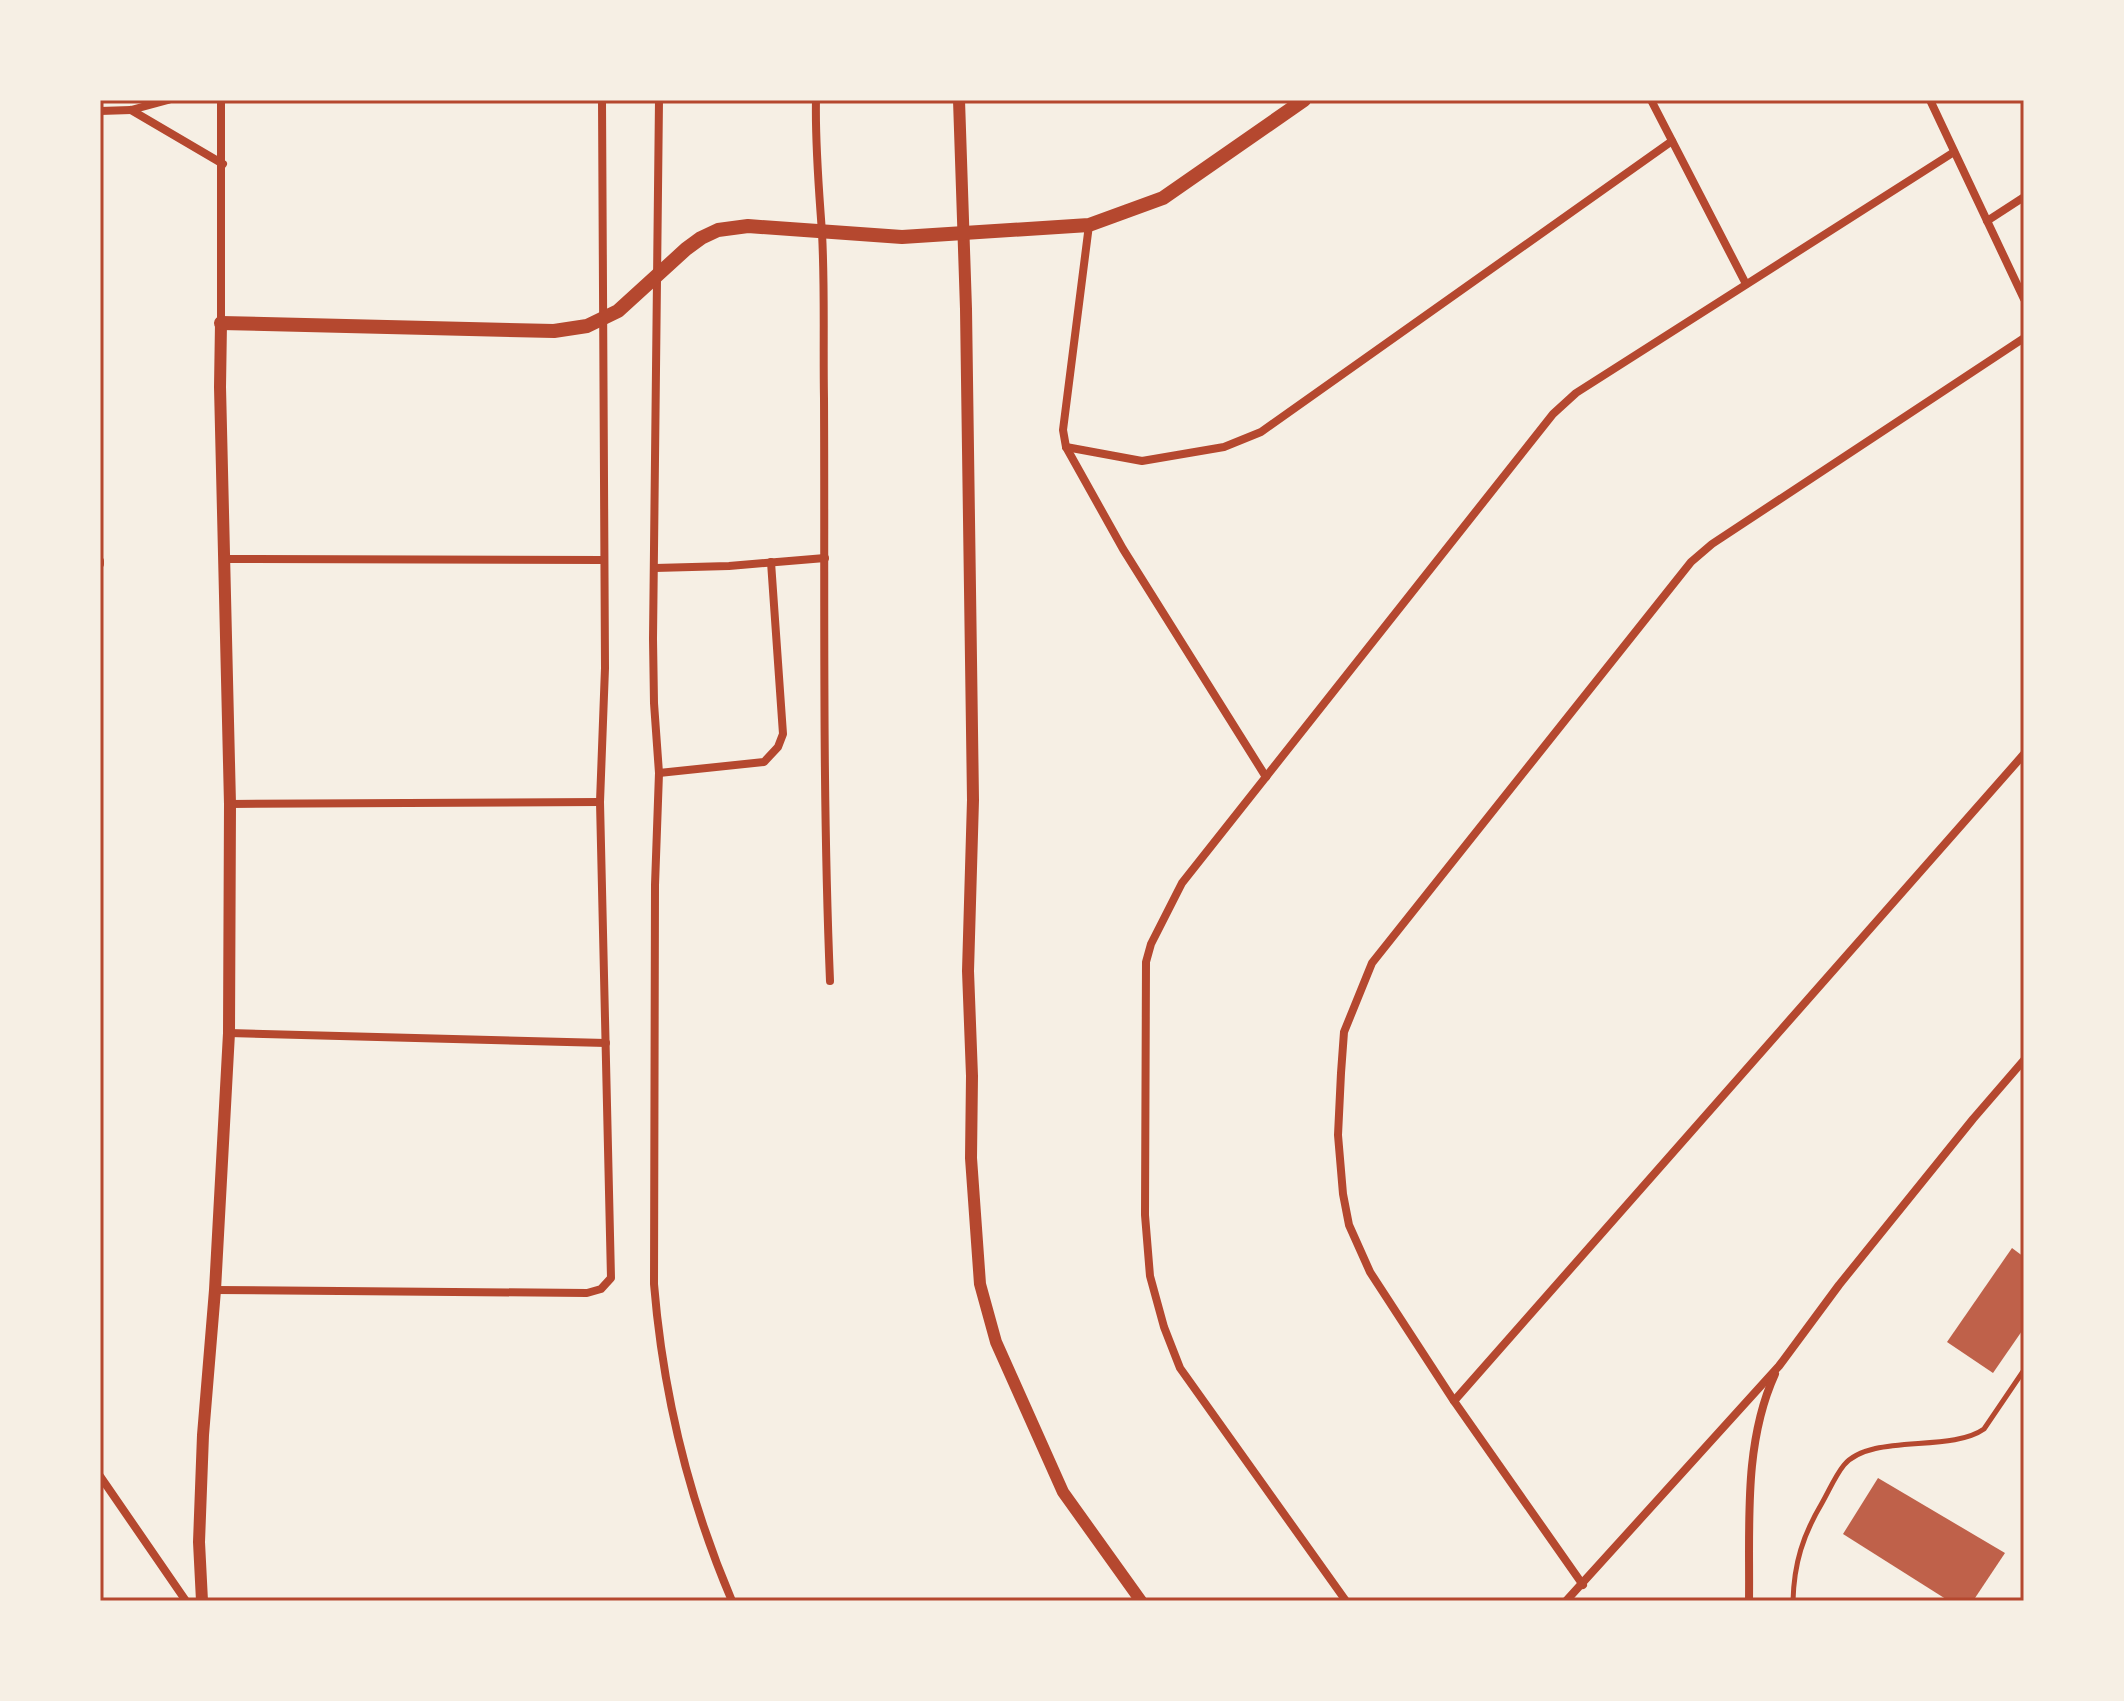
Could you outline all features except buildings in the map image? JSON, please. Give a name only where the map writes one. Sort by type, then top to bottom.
[{"type":"main road","points":[[221,323],[554,331],[587,326],[606,317],[640,293],[693,243],[718,230],[748,226],[902,237],[1089,225],[1163,198],[1304,100]]},
{"type":"street","points":[[100,111],[131,110],[168,100]]},
{"type":"street","points":[[202,1601],[199,1542],[201,1496],[229,1033],[230,804],[220,387],[221,100]]},
{"type":"street","points":[[215,1290],[587,1293],[601,1289],[611,1278],[600,802],[605,668],[606,317],[602,100]]},
{"type":"street","points":[[659,100],[654,703],[659,773],[652,1251],[655,1296],[670,1400],[681,1450],[700,1521],[732,1601]]},
{"type":"street","points":[[816,100],[816,159],[822,232],[823,616],[830,981]]},
{"type":"street","points":[[959,100],[973,800],[968,971],[971,1158],[980,1284],[996,1342],[1063,1492],[1141,1601]]},
{"type":"street","points":[[1651,100],[1746,284]]},
{"type":"street","points":[[1930,100],[2024,299]]},
{"type":"street","points":[[131,110],[223,164]]},
{"type":"street","points":[[1066,447],[1142,461],[1224,447],[1261,432],[1672,141]]},
{"type":"street","points":[[1346,1601],[1180,1368],[1164,1327],[1150,1276],[1145,1215],[1146,962],[1151,944],[1182,883],[1553,414],[1576,393],[1954,152]]},
{"type":"street","points":[[1987,221],[2024,197]]},
{"type":"street","points":[[1089,225],[1063,430],[1066,447],[1123,549],[1266,777]]},
{"type":"street","points":[[1583,1585],[1454,1401],[1370,1272],[1349,1225],[1338,1135],[1344,1032],[1372,963],[1691,562],[1712,544],[2024,338]]},
{"type":"street","points":[[655,568],[825,558]]},
{"type":"street","points":[[225,559],[603,560]]},
{"type":"street","points":[[659,773],[764,762],[778,747],[783,734],[771,562]]},
{"type":"street","points":[[1454,1401],[2024,754]]},
{"type":"street","points":[[230,804],[600,802]]},
{"type":"street","points":[[229,1033],[606,1043]]},
{"type":"street","points":[[1566,1601],[1779,1366],[1839,1285],[2024,1060]]},
{"type":"street","points":[[1749,1601],[1751,1482],[1755,1449],[1767,1391],[1779,1366]]},
{"type":"street","points":[[100,1476],[186,1601]]},
{"type":"lane","points":[[1793,1601],[1799,1548],[1844,1465],[1860,1454],[1884,1448],[1979,1433],[2024,1370]]}]
